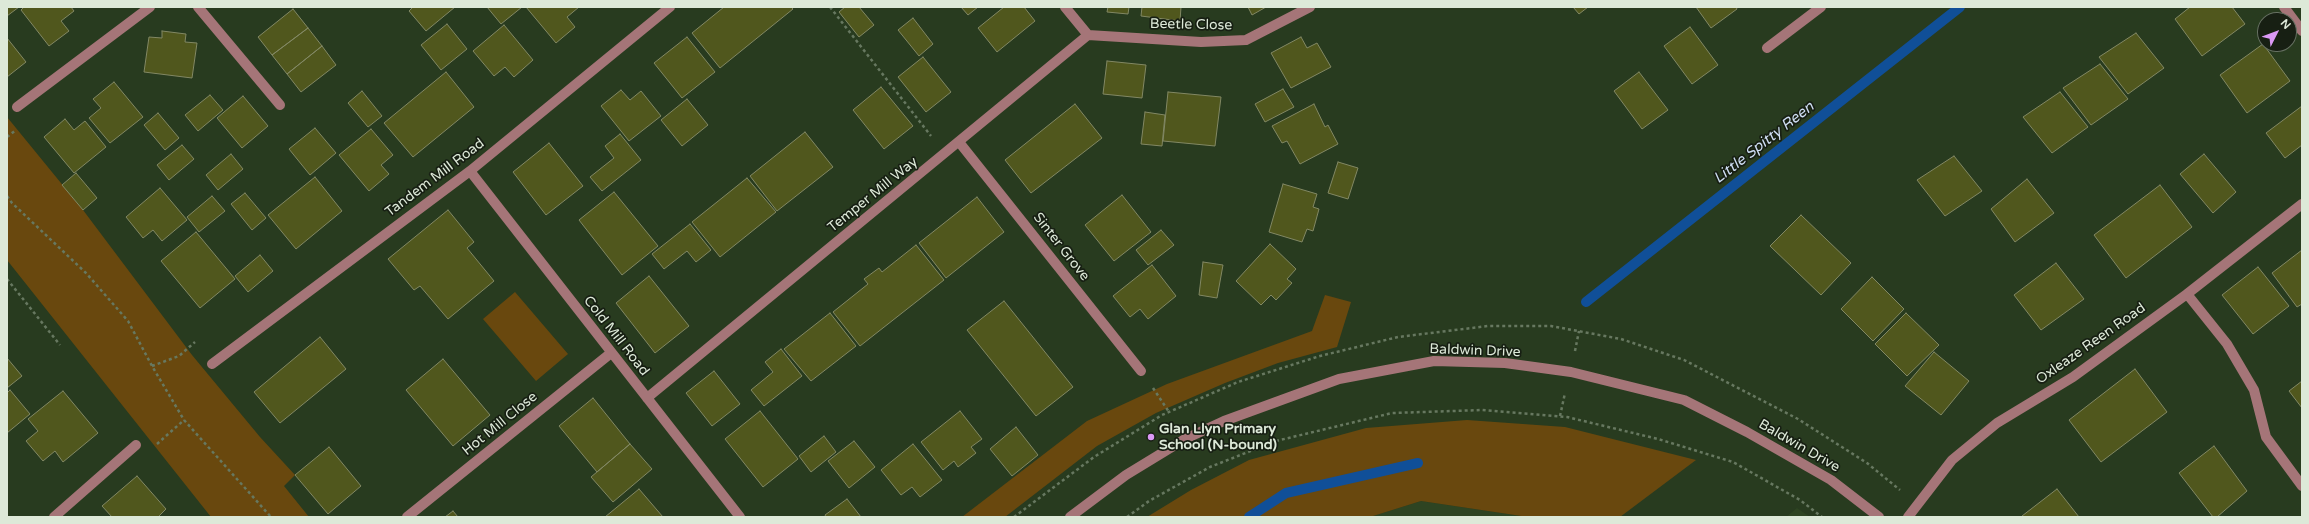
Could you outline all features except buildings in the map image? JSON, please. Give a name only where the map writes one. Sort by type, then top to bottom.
[{"type":"street","points":[[17,107],[150,7]]},
{"type":"street","points":[[198,7],[280,105]]},
{"type":"street","name":"Tandem Mill Road","points":[[212,364],[470,171],[670,7]]},
{"type":"street","points":[[1065,7],[1088,35]]},
{"type":"street","name":"Beetle Close","points":[[1088,35],[1201,42],[1246,40],[1310,7]]},
{"type":"street","points":[[1768,48],[1821,7]]},
{"type":"street","points":[[2284,7],[2302,31]]},
{"type":"street","name":"Temper Mill Way","points":[[647,398],[1088,35]]},
{"type":"street","name":"Sinter Grove","points":[[959,142],[1141,371]]},
{"type":"street","name":"Cold Mill Road","points":[[470,171],[740,517]]},
{"type":"street","name":"Oxleaze Reen Road","points":[[1908,517],[1952,460],[1997,423],[2073,377],[2187,294],[2302,204]]},
{"type":"street","points":[[2187,294],[2227,344],[2254,390],[2266,438],[2302,486]]},
{"type":"street","name":"Hot Mill Close","points":[[407,517],[611,353]]},
{"type":"street","name":"Baldwin Drive","points":[[1070,517],[1126,475],[1185,439],[1224,421],[1339,379],[1434,362],[1505,363],[1571,372],[1684,400],[1747,432],[1831,480],[1879,517]]},
{"type":"street","points":[[54,517],[136,445]]},
{"type":"path","points":[[830,7],[945,153]]},
{"type":"path","points":[[7,196],[12,203],[86,273],[128,321],[152,366],[184,420],[271,517]]},
{"type":"path","points":[[7,279],[60,345]]},
{"type":"path","points":[[1014,517],[1094,457],[1169,412],[1238,382],[1320,356],[1398,337],[1488,326],[1551,326],[1621,339],[1684,360],[1798,419],[1867,463],[1918,504]]},
{"type":"path","points":[[152,366],[179,356],[195,342]]},
{"type":"path","points":[[1141,371],[1169,412]]},
{"type":"path","points":[[1127,517],[1149,501],[1210,467],[1276,440],[1392,413],[1482,410],[1567,417],[1658,439],[1733,462],[1800,500],[1822,517]]},
{"type":"path","points":[[156,445],[184,420]]},
{"type":"shaded area","points":[[7,117],[83,210],[192,355],[260,437],[295,475],[284,486],[309,517],[211,517],[7,260]]},
{"type":"shaded area","points":[[515,292],[568,354],[536,381],[483,319]]},
{"type":"shaded area","points":[[1325,295],[1351,302],[1337,347],[1278,363],[1225,383],[1156,413],[1097,446],[1005,517],[962,517],[1087,421],[1167,384],[1312,331]]},
{"type":"shaded area","points":[[1467,420],[1565,427],[1696,460],[1620,517],[1528,517],[1421,501],[1370,517],[1147,517],[1191,490],[1249,460],[1366,428]]},
{"type":"shaded area","points":[[1421,501],[1528,517],[1370,517]]},
{"type":"shaded area","points":[[1797,508],[1810,517],[1786,517]]},
{"type":"waterway","name":"Little Spitty Reen","points":[[1586,302],[1960,7]]},
{"type":"waterway","name":"Little Spitty Reen","points":[[1249,517],[1286,493],[1418,463]]},
{"type":"place","name":"Glan Llyn Primary School (N-bound)","points":[[1151,437]]}]
